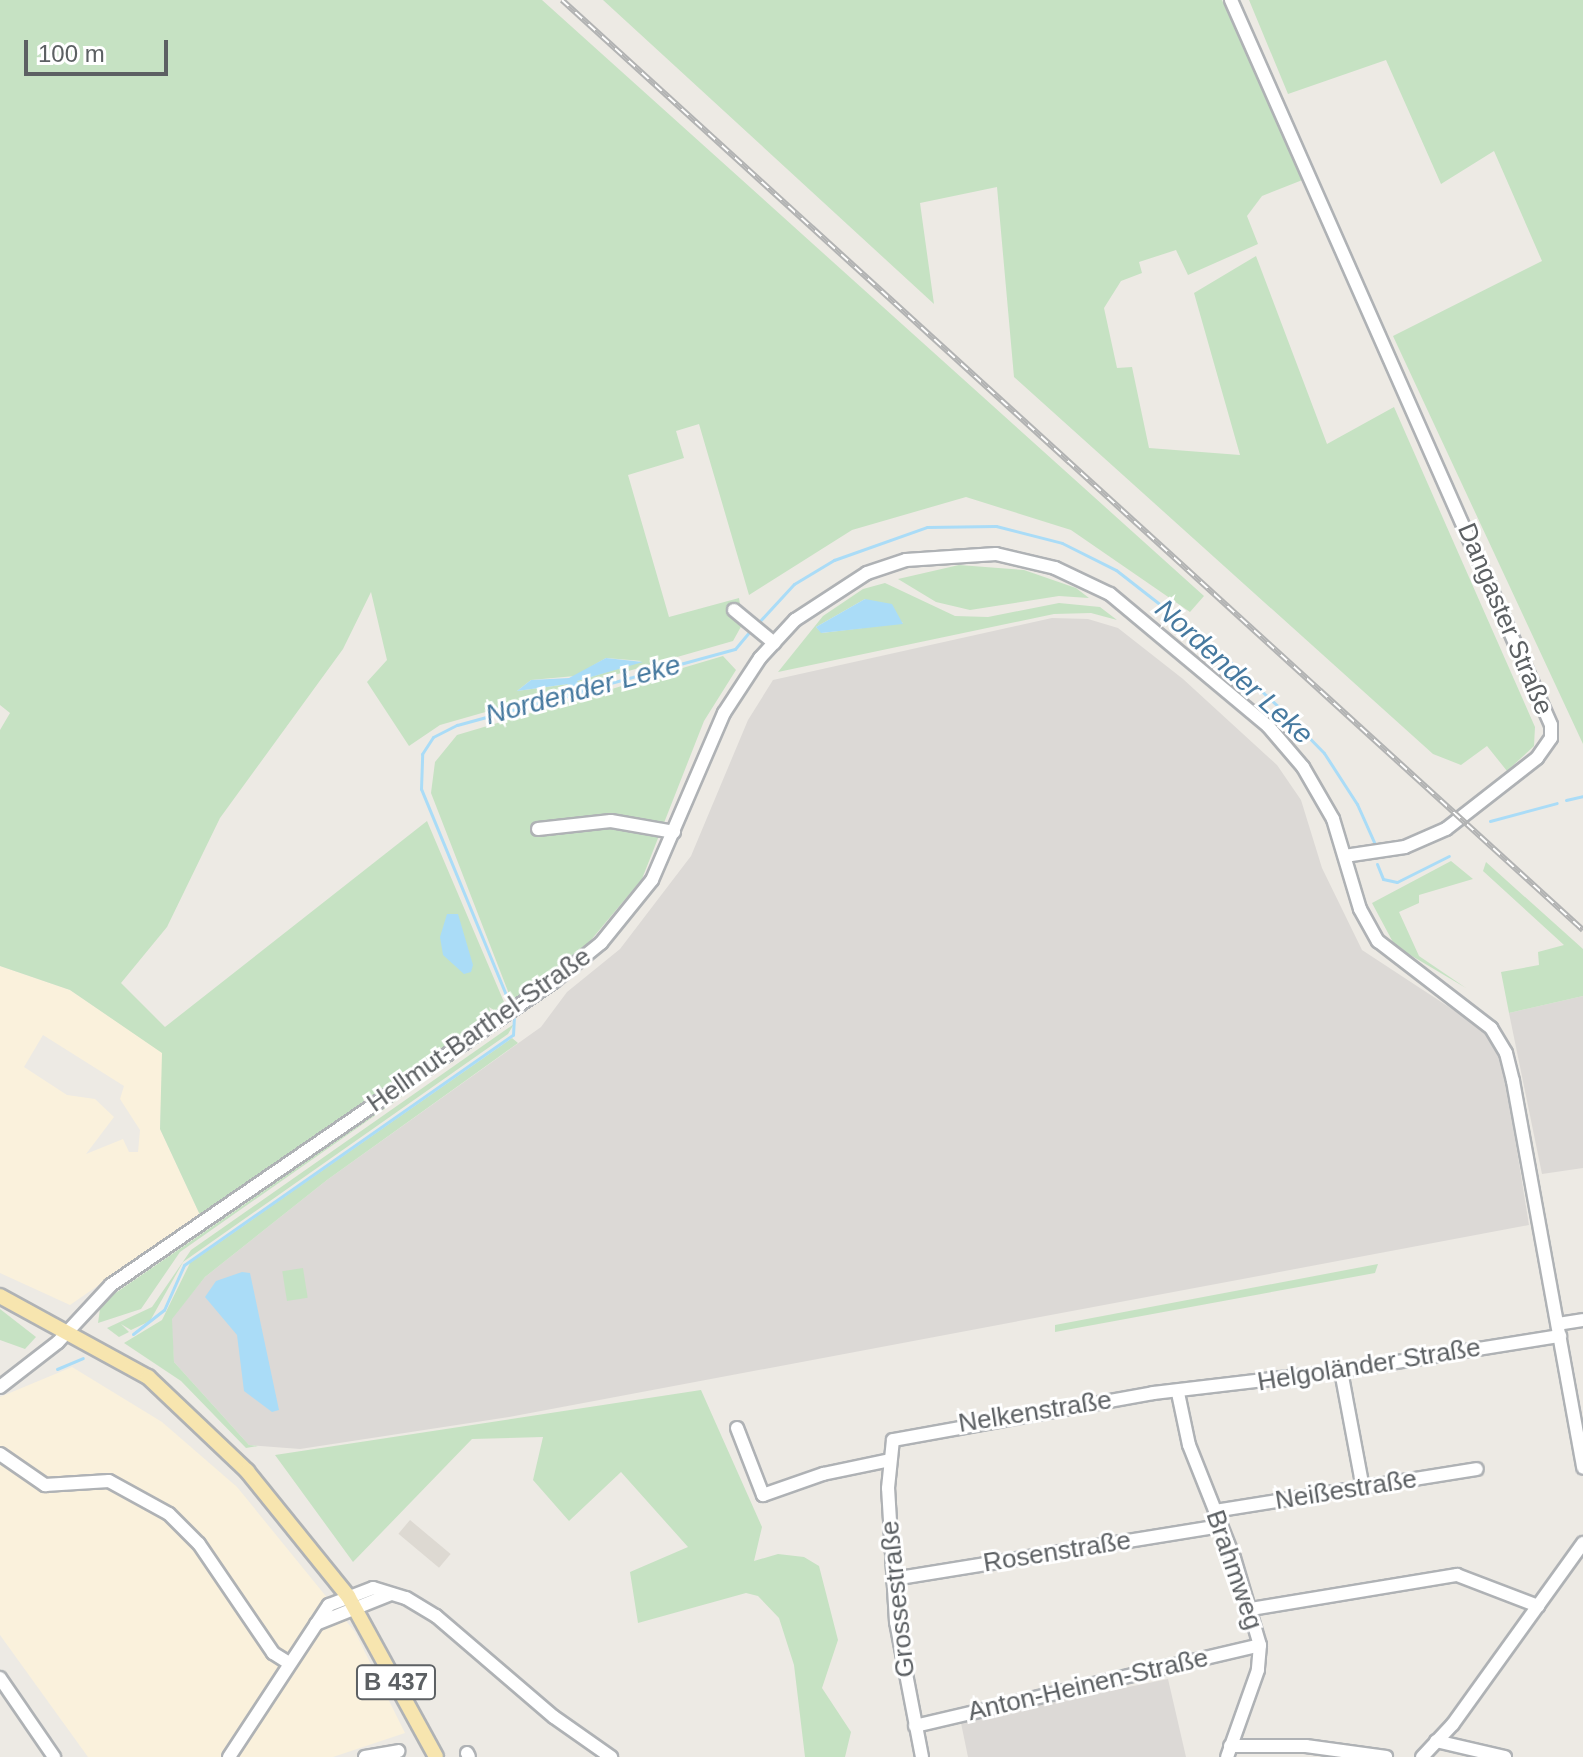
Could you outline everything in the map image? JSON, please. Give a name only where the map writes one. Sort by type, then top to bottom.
[{"type":"main road","name":"B 437","points":[[0,1296],[70,1330],[148,1377],[184,1406],[271,1498],[351,1602],[436,1757]]},
{"type":"street","name":"Dangaster Straße","points":[[1231,0],[1551,725],[1551,738],[1537,758],[1446,829],[1388,850],[1345,856]]},
{"type":"street","name":"Hellmut-Barthel-Straße","points":[[0,1387],[70,1330],[111,1285],[524,1002],[618,925],[652,880],[724,713],[774,643],[821,599],[867,573],[906,560],[982,553],[1055,568],[1121,602],[1268,726],[1310,780],[1333,819],[1345,856]]},
{"type":"street","points":[[734,610],[774,643]]},
{"type":"street","points":[[538,829],[611,821],[674,832]]},
{"type":"street","points":[[1345,856],[1360,909],[1378,941],[1476,1012],[1506,1053],[1583,1468]]},
{"type":"street","name":"Helgoländer Straße","points":[[1178,1393],[1341,1371],[1559,1330],[1583,1320]]},
{"type":"street","points":[[1341,1371],[1363,1488]]},
{"type":"street","name":"Nelkenstraße","points":[[893,1440],[1153,1393],[1178,1393]]},
{"type":"street","name":"Brahmweg","points":[[1178,1393],[1185,1435],[1251,1609],[1260,1645],[1258,1670],[1228,1752]]},
{"type":"street","points":[[737,1428],[763,1495],[823,1474],[890,1460]]},
{"type":"street","name":"Grossestraße","points":[[893,1440],[890,1460],[893,1579],[922,1757]]},
{"type":"street","points":[[0,1454],[45,1485],[109,1481],[169,1514],[199,1544],[273,1653],[289,1663]]},
{"type":"street","name":"Neißestraße","points":[[1215,1511],[1477,1469]]},
{"type":"street","name":"Rosenstraße","points":[[893,1579],[1221,1526]]},
{"type":"street","points":[[1422,1757],[1583,1543]]},
{"type":"street","points":[[1251,1609],[1457,1575],[1538,1606]]},
{"type":"street","points":[[229,1757],[329,1605],[351,1602],[373,1588],[392,1593],[436,1616],[554,1717],[611,1757]]},
{"type":"street","name":"Anton-Heinen-Straße","points":[[915,1726],[1260,1645]]},
{"type":"street","points":[[0,1678],[54,1757]]},
{"type":"street","points":[[1436,1741],[1505,1757]]},
{"type":"street","points":[[1228,1752],[1306,1746],[1386,1757]]},
{"type":"street","points":[[365,1757],[398,1751]]},
{"type":"shaded area","points":[[1052,618],[1088,619],[1118,628],[1183,679],[1277,765],[1301,800],[1322,868],[1362,950],[1484,1030],[1503,1064],[1529,1225],[509,1417],[300,1449],[249,1445],[174,1362],[171,1319],[205,1277],[327,1180],[541,1027],[567,992],[620,949],[691,856],[748,720],[773,680]]},
{"type":"shaded area","points":[[0,966],[70,990],[163,1053],[160,1129],[200,1215],[70,1305],[0,1273]],"holes":[[[43,1035],[124,1086],[120,1099],[140,1130],[138,1152],[129,1152],[123,1139],[86,1154],[114,1117],[95,1099],[67,1095],[24,1067]]]},
{"type":"shaded area","points":[[1583,996],[1583,1168],[1542,1174],[1509,1013]]},
{"type":"shaded area","points":[[72,1367],[162,1422],[237,1487],[355,1632],[405,1733],[333,1757],[88,1757],[0,1635],[0,1397]]},
{"type":"shaded area","points":[[410,1520],[451,1554],[439,1568],[398,1534]]},
{"type":"shaded area","points":[[1168,1679],[1186,1757],[968,1757],[961,1723],[966,1720]]},
{"type":"green space","points":[[0,0],[542,0],[1204,596],[1190,612],[1071,530],[966,497],[852,530],[749,595],[699,424],[676,431],[684,458],[628,475],[669,617],[739,598],[743,623],[733,641],[440,725],[409,746],[367,682],[387,660],[371,592],[343,649],[220,818],[167,927],[121,983],[165,1027],[427,821],[504,1002],[497,1012],[489,1007],[492,1017],[373,1098],[362,1095],[365,1104],[200,1215],[160,1129],[162,1053],[70,990],[0,966],[0,730],[10,713],[0,705]],"holes":[[[606,658],[642,661],[568,684],[517,691],[531,680],[575,676]]]},
{"type":"green space","points":[[603,0],[1222,0],[1305,179],[1262,196],[1247,216],[1258,244],[1188,275],[1176,250],[1139,262],[1142,273],[1121,281],[1104,308],[1117,368],[1132,367],[1149,448],[1240,455],[1194,293],[1256,256],[1327,444],[1394,407],[1535,727],[1534,746],[1507,771],[1487,746],[1461,765],[1433,754],[1014,377],[997,187],[920,203],[934,304]]},
{"type":"green space","points":[[1249,0],[1583,0],[1583,744],[1393,336],[1542,261],[1494,151],[1441,184],[1386,60],[1288,94]]},
{"type":"green space","points":[[959,565],[1024,570],[1076,588],[1089,598],[1059,596],[970,610],[936,602],[898,579]]},
{"type":"green space","points":[[885,583],[955,616],[988,617],[1059,603],[1100,607],[1117,620],[1091,613],[1054,614],[778,672],[823,616],[863,589]],"holes":[[[865,599],[903,623],[822,633],[816,627]]]},
{"type":"green space","points":[[723,656],[736,670],[704,721],[642,879],[581,952],[533,987],[520,988],[521,995],[511,999],[431,793],[435,762],[457,735]]},
{"type":"green space","points":[[1451,861],[1473,879],[1419,895],[1419,903],[1399,912],[1419,956],[1466,988],[1395,946],[1372,903]]},
{"type":"green space","points":[[1486,862],[1583,949],[1583,996],[1509,1013],[1501,972],[1539,965],[1538,952],[1564,945],[1483,871]]},
{"type":"green space","points":[[514,1024],[508,1034],[183,1262],[150,1321],[131,1330],[121,1324],[129,1332],[119,1337],[107,1328],[152,1307],[191,1250]]},
{"type":"green space","points":[[503,1026],[180,1252],[141,1309],[98,1323],[100,1309],[114,1294]]},
{"type":"green space","points":[[512,1038],[518,1043],[327,1180],[205,1277],[172,1319],[174,1362],[249,1445],[258,1446],[246,1448],[181,1381],[124,1343],[162,1320],[190,1263]]},
{"type":"green space","points":[[1378,1264],[1375,1273],[1055,1332],[1055,1325]]},
{"type":"green space","points":[[303,1268],[308,1298],[287,1301],[282,1271]]},
{"type":"green space","points":[[0,1309],[36,1337],[25,1349],[0,1340]]},
{"type":"green space","points":[[701,1390],[762,1527],[754,1561],[778,1554],[804,1557],[819,1566],[838,1640],[822,1688],[851,1732],[845,1757],[805,1757],[794,1665],[779,1618],[758,1596],[746,1593],[638,1623],[630,1572],[688,1547],[621,1472],[569,1521],[533,1480],[543,1437],[472,1439],[353,1562],[275,1455]]},
{"type":"water","points":[[865,599],[892,604],[903,624],[821,633],[816,627]]},
{"type":"water","points":[[606,658],[643,662],[577,681],[586,693],[564,699],[568,684],[517,691],[531,680],[569,678]]},
{"type":"water","points":[[447,914],[458,914],[473,965],[471,972],[464,974],[443,955],[440,937]]},
{"type":"water","points":[[242,1272],[250,1273],[279,1410],[272,1412],[244,1391],[237,1335],[205,1297],[216,1281]]},
{"type":"waterway","name":"Nordender Leke","points":[[758,623],[794,584],[834,560],[927,527],[996,526],[1062,543],[1116,570],[1212,645],[1284,712],[1324,753],[1357,804],[1374,842]]},
{"type":"waterway","name":"Nordender Leke","points":[[511,1007],[421,789],[422,754],[433,737],[457,725],[735,649],[752,629]]},
{"type":"waterway","name":"Nordender Leke","points":[[1566,800],[1583,796]]},
{"type":"waterway","name":"Nordender Leke","points":[[1490,821],[1557,803]]},
{"type":"waterway","name":"Nordender Leke","points":[[1377,864],[1383,879],[1397,882],[1449,856]]},
{"type":"waterway","name":"Nordender Leke","points":[[133,1334],[164,1310],[184,1265],[513,1035],[514,1014]]},
{"type":"waterway","name":"Nordender Leke","points":[[57,1369],[83,1358]]},
{"type":"railway","points":[[562,0],[1583,930]]}]
